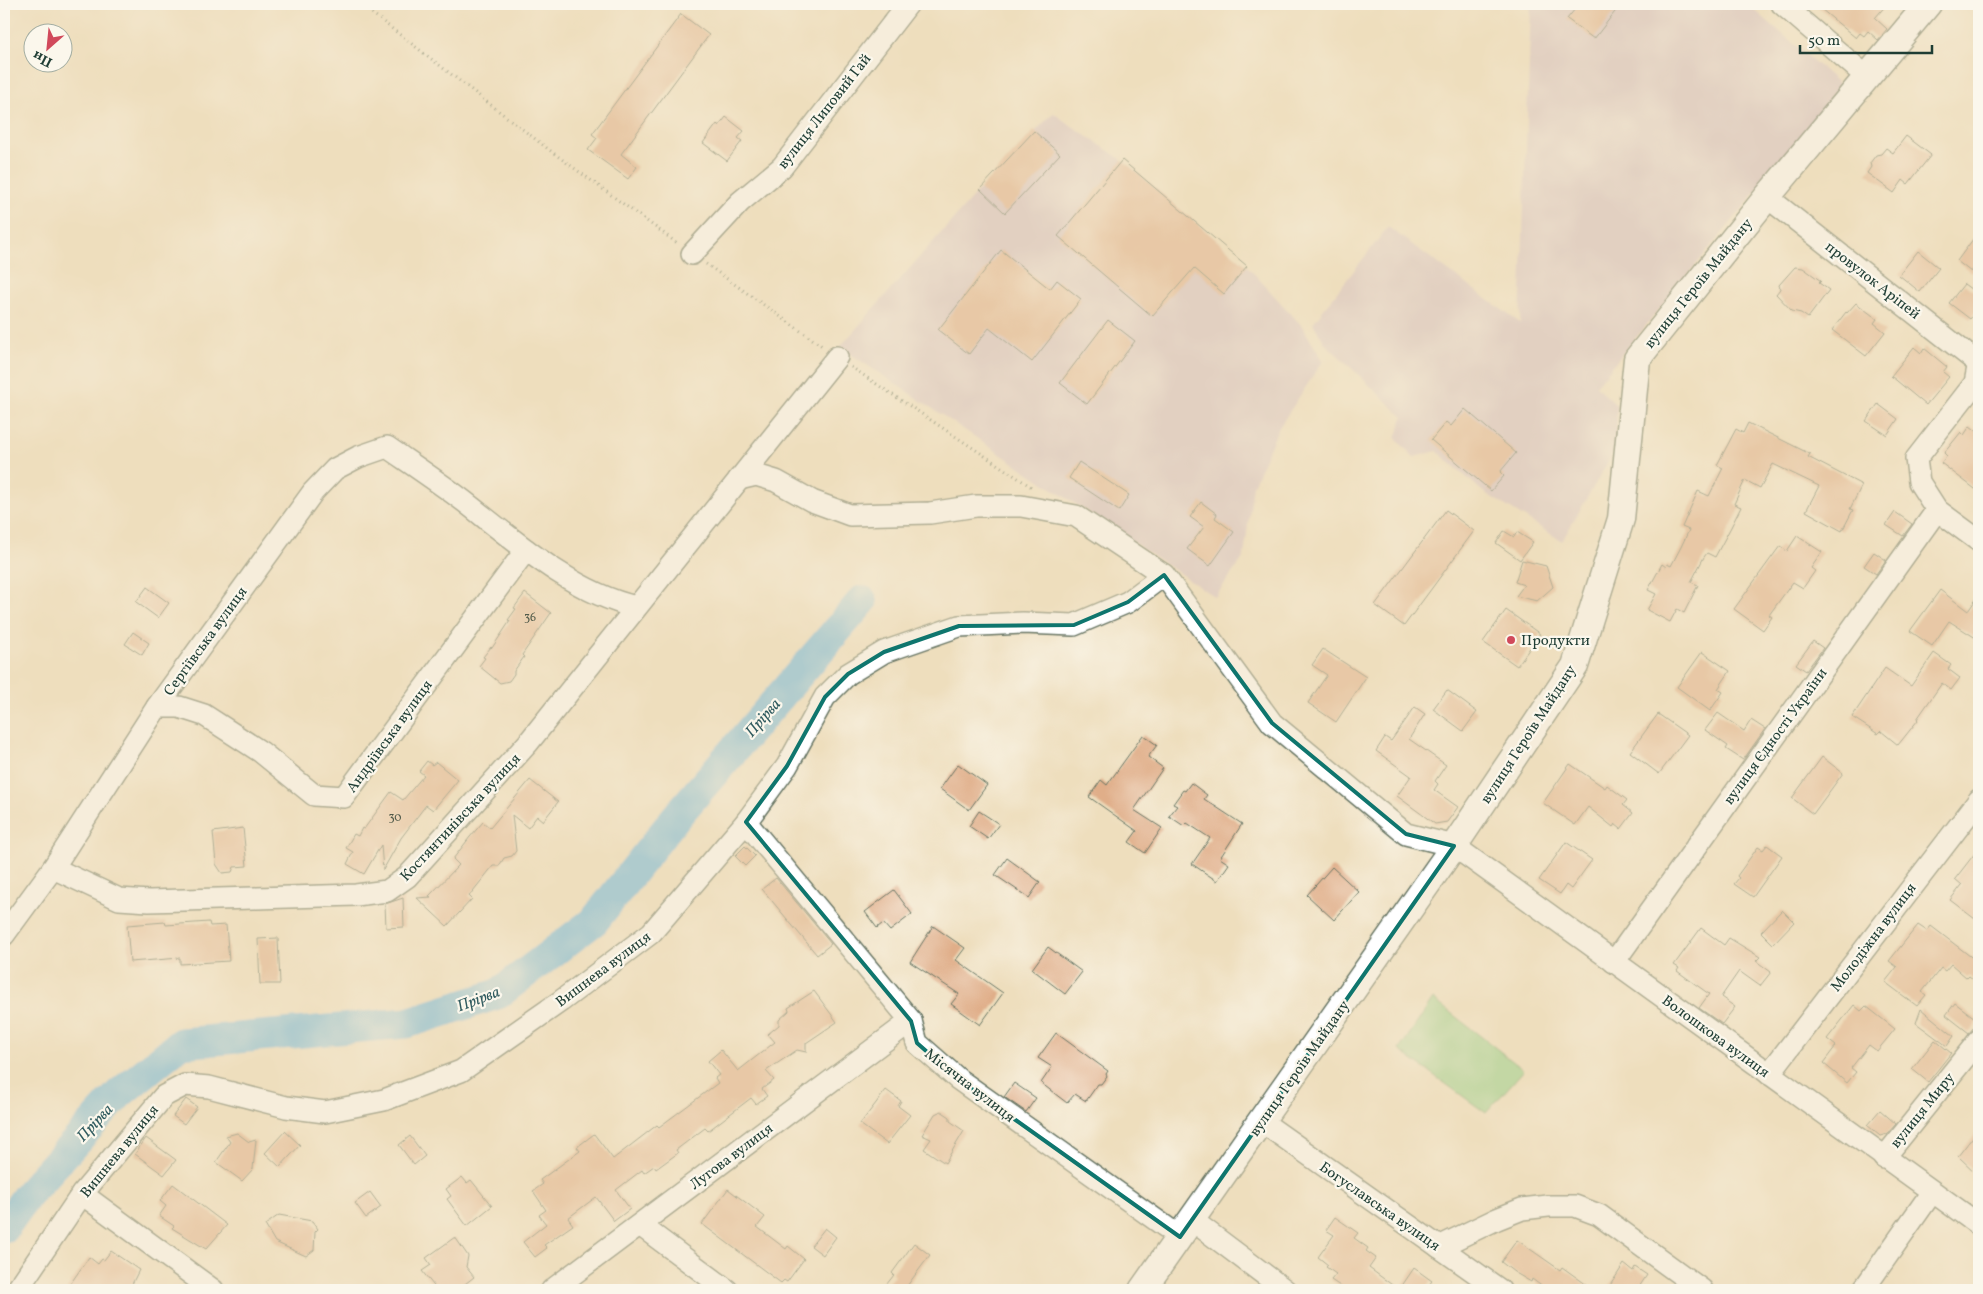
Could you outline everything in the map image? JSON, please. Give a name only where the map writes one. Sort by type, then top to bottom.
[{"type":"street","name":"вулиця Липовий Гай","points":[[692,254],[740,202],[782,167],[908,4]]},
{"type":"street","points":[[1782,4],[1867,77]]},
{"type":"street","name":"вулиця Героїв Майдану","points":[[1142,1290],[1454,846],[1575,666],[1621,518],[1637,358],[1767,197],[1928,4]]},
{"type":"street","name":"провулок Аріпей","points":[[1767,197],[1979,362]]},
{"type":"street","name":"Костянтинівська вулиця","points":[[53,868],[119,899],[149,901],[356,894],[387,891],[407,877],[528,744],[837,357]]},
{"type":"street","points":[[1979,362],[1975,384],[1916,459],[1919,482],[1937,510],[1979,541]]},
{"type":"street","name":"Сергіївська вулиця","points":[[53,868],[157,707],[313,492],[335,469],[358,457],[387,447],[463,501],[526,550]]},
{"type":"street","points":[[740,479],[756,476],[776,481],[812,501],[850,515],[930,513],[976,506],[1021,506],[1076,516],[1164,575],[1272,722],[1406,834],[1454,846]]},
{"type":"street","name":"вулиця Єдності України","points":[[1614,962],[1937,510]]},
{"type":"street","points":[[526,550],[593,593],[614,602],[636,607]]},
{"type":"street","name":"Андріївська вулиця","points":[[157,707],[179,707],[204,715],[261,752],[314,795],[344,797],[526,550]]},
{"type":"street","name":"Вишнева вулиця","points":[[17,1290],[82,1194],[164,1096],[185,1085],[209,1087],[286,1107],[325,1112],[384,1100],[461,1071],[561,1001],[651,933],[746,822],[788,766],[825,697],[848,674],[884,652],[959,626],[1023,623],[1074,625],[1128,602],[1164,575]]},
{"type":"street","name":"Молодіжна вулиця","points":[[1769,1074],[1979,800]]},
{"type":"street","name":"Місячна вулиця","points":[[746,822],[910,1021],[917,1043],[958,1079],[1186,1228],[1285,1290]]},
{"type":"street","name":"Волошкова вулиця","points":[[1454,846],[1979,1226]]},
{"type":"street","points":[[4,934],[53,868]]},
{"type":"street","name":"Лугова вулиця","points":[[552,1290],[910,1021]]},
{"type":"street","name":"вулиця Миру","points":[[1884,1158],[1979,1040]]},
{"type":"street","name":"Богуславська вулиця","points":[[1261,1122],[1500,1290]]},
{"type":"street","points":[[1863,1290],[1932,1192]]},
{"type":"street","points":[[82,1194],[213,1290]]},
{"type":"street","points":[[1439,1247],[1497,1218],[1522,1209],[1548,1206],[1575,1206],[1598,1214],[1702,1290]]},
{"type":"street","points":[[640,1225],[727,1290]]},
{"type":"path","points":[[360,4],[552,152],[692,254],[837,357],[1034,489]]},
{"type":"highlighted area","points":[[1164,575],[1272,723],[1406,834],[1454,846],[1180,1237],[958,1079],[917,1043],[911,1021],[746,822],[787,766],[825,697],[848,674],[884,652],[959,626],[1074,625],[1128,602]]},
{"type":"shaded area","points":[[1531,4],[1748,4],[1843,87],[1596,386],[1617,406],[1616,448],[1562,541],[1482,491],[1437,451],[1414,457],[1396,439],[1403,417],[1325,343],[1313,323],[1388,227],[1520,323]]},
{"type":"shaded area","points":[[1053,113],[1122,160],[1247,266],[1302,326],[1323,361],[1278,429],[1253,485],[1244,557],[1215,597],[840,347],[980,189]]},
{"type":"green space","points":[[1433,999],[1524,1070],[1486,1113],[1399,1050]]},
{"type":"building","points":[[1579,4],[1621,4],[1594,39],[1567,19]]},
{"type":"building","points":[[1815,4],[1887,4],[1875,18],[1887,29],[1878,40],[1868,31],[1864,36],[1860,33],[1856,38]]},
{"type":"building","points":[[681,14],[709,35],[621,154],[637,167],[628,179],[588,150],[597,138],[592,134]]},
{"type":"building","points":[[726,117],[744,131],[738,138],[742,141],[727,161],[703,143],[717,124],[719,126]]},
{"type":"building","points":[[1034,131],[1060,154],[1005,213],[980,189]]},
{"type":"building","points":[[1906,136],[1931,155],[1908,184],[1903,180],[1894,193],[1867,173],[1871,167],[1870,163],[1876,155],[1881,154],[1886,148],[1893,153]]},
{"type":"building","points":[[1122,160],[1247,266],[1224,294],[1194,268],[1152,316],[1058,236]]},
{"type":"building","points":[[1979,231],[1979,262],[1971,272],[1957,261]]},
{"type":"building","points":[[1001,250],[1050,289],[1057,280],[1081,299],[1032,362],[989,328],[969,354],[938,330]]},
{"type":"building","points":[[1918,251],[1939,268],[1920,292],[1899,275]]},
{"type":"building","points":[[1795,267],[1803,268],[1821,281],[1819,283],[1829,290],[1808,318],[1801,313],[1792,311],[1776,294],[1780,289],[1779,285]]},
{"type":"building","points":[[1964,284],[1979,295],[1979,308],[1970,319],[1949,303]]},
{"type":"building","points":[[1856,303],[1877,319],[1874,323],[1885,332],[1866,356],[1832,330]]},
{"type":"building","points":[[1108,320],[1135,341],[1087,404],[1060,383]]},
{"type":"building","points":[[1914,347],[1921,353],[1924,348],[1947,367],[1943,372],[1949,377],[1926,405],[1891,376]]},
{"type":"building","points":[[1878,404],[1898,419],[1887,435],[1866,421]]},
{"type":"building","points":[[1465,409],[1516,453],[1500,472],[1504,476],[1491,491],[1431,440],[1446,422],[1451,426]]},
{"type":"building","points":[[1748,423],[1810,454],[1808,457],[1862,485],[1850,509],[1853,510],[1842,531],[1806,511],[1819,486],[1773,464],[1760,488],[1745,480],[1734,504],[1741,507],[1731,527],[1715,557],[1707,553],[1704,557],[1691,582],[1698,585],[1684,613],[1677,609],[1670,622],[1647,610],[1656,594],[1648,590],[1662,564],[1666,567],[1667,564],[1671,566],[1681,547],[1689,530],[1682,527],[1698,491],[1709,496],[1723,468],[1717,465],[1736,429],[1743,433]]},
{"type":"building","points":[[1970,426],[1979,433],[1979,492],[1941,463],[1947,456],[1944,453],[1961,432],[1964,435]]},
{"type":"building","points":[[1079,462],[1129,495],[1119,511],[1069,478]]},
{"type":"building","points":[[1201,502],[1217,514],[1215,518],[1234,532],[1210,566],[1187,549],[1204,527],[1190,517]]},
{"type":"building","points":[[1446,510],[1474,531],[1404,626],[1375,605]]},
{"type":"building","points":[[1895,512],[1912,524],[1903,536],[1886,525]]},
{"type":"building","points":[[1504,531],[1514,537],[1517,532],[1533,542],[1520,560],[1496,543]]},
{"type":"building","points":[[1797,536],[1822,552],[1811,568],[1815,571],[1803,588],[1793,582],[1769,615],[1772,617],[1763,630],[1734,609],[1780,546],[1787,551]]},
{"type":"building","points":[[1874,552],[1886,560],[1876,574],[1864,566]]},
{"type":"building","points":[[1522,560],[1546,566],[1553,587],[1537,601],[1516,596],[1524,585],[1515,582]]},
{"type":"building","points":[[147,587],[169,603],[158,618],[136,602]]},
{"type":"building","points":[[1940,590],[1968,611],[1979,595],[1979,640],[1949,621],[1932,646],[1910,631]]},
{"type":"building","points":[[525,593],[551,613],[522,655],[524,657],[509,681],[500,683],[479,666],[485,658],[483,657],[492,648],[510,621],[508,620],[516,609],[514,608]]},
{"type":"building","points":[[1506,610],[1540,634],[1517,666],[1483,642]]},
{"type":"building","points":[[133,632],[149,643],[142,655],[125,644]]},
{"type":"building","points":[[1813,641],[1823,648],[1806,671],[1796,664]]},
{"type":"building","points":[[1323,649],[1366,677],[1336,722],[1308,703],[1327,675],[1312,665]]},
{"type":"building","points":[[1702,652],[1730,671],[1718,689],[1723,692],[1710,711],[1677,687]]},
{"type":"building","points":[[1934,653],[1951,665],[1948,669],[1960,678],[1951,690],[1942,683],[1918,720],[1898,745],[1881,731],[1878,734],[1852,717],[1885,668],[1911,686]]},
{"type":"building","points":[[1447,690],[1477,712],[1463,731],[1433,709]]},
{"type":"building","points":[[1415,707],[1425,714],[1409,739],[1446,765],[1435,781],[1438,784],[1434,790],[1458,807],[1447,822],[1435,824],[1397,796],[1411,776],[1376,751],[1385,737],[1391,741]]},
{"type":"building","points":[[1718,713],[1744,731],[1751,720],[1765,729],[1743,760],[1726,749],[1728,746],[1705,730]]},
{"type":"building","points":[[1658,714],[1688,735],[1659,774],[1630,752]]},
{"type":"building","points":[[1143,735],[1157,745],[1148,757],[1163,768],[1134,810],[1162,828],[1145,853],[1129,842],[1137,831],[1089,797],[1101,780],[1107,785]]},
{"type":"building","points":[[1822,757],[1843,773],[1813,814],[1792,798]]},
{"type":"building","points":[[427,761],[432,765],[436,762],[458,780],[433,810],[426,805],[401,838],[383,870],[381,845],[364,874],[347,864],[353,852],[346,848],[354,834],[358,836],[362,828],[364,829],[391,792],[403,800],[424,775],[419,771]]},
{"type":"building","points":[[958,764],[987,785],[969,810],[940,789]]},
{"type":"building","points":[[1570,764],[1605,788],[1607,785],[1627,800],[1623,805],[1633,813],[1621,829],[1615,824],[1613,827],[1588,807],[1575,825],[1543,803]]},
{"type":"building","points":[[530,780],[558,802],[543,821],[537,816],[528,828],[512,815],[516,851],[512,856],[504,858],[499,866],[493,866],[469,896],[472,899],[447,926],[417,898],[431,897],[429,896],[459,865],[453,859],[470,837],[483,822],[490,828]]},
{"type":"building","points":[[1191,783],[1207,795],[1204,799],[1242,824],[1220,858],[1229,864],[1217,881],[1192,864],[1210,838],[1187,823],[1184,826],[1169,816],[1177,806],[1173,804],[1183,790],[1185,791]]},
{"type":"building","points":[[979,811],[999,824],[988,839],[969,826]]},
{"type":"building","points":[[243,828],[247,866],[234,867],[232,872],[222,873],[216,864],[213,832]]},
{"type":"building","points":[[1566,842],[1592,860],[1571,889],[1566,885],[1560,894],[1539,880]]},
{"type":"building","points":[[1767,845],[1782,856],[1753,897],[1734,884],[1739,878],[1737,876],[1758,847],[1763,850]]},
{"type":"building","points":[[745,846],[755,856],[745,866],[735,856]]},
{"type":"building","points":[[1979,848],[1979,922],[1950,900],[1962,885],[1955,879]]},
{"type":"building","points":[[1007,858],[1040,882],[1029,898],[995,875]]},
{"type":"building","points":[[1332,867],[1359,892],[1334,920],[1307,895]]},
{"type":"building","points":[[776,878],[831,944],[817,955],[762,889]]},
{"type":"building","points":[[894,890],[912,914],[890,931],[883,923],[877,928],[865,912]]},
{"type":"building","points":[[403,898],[404,927],[386,928],[385,904]]},
{"type":"building","points":[[1782,910],[1794,922],[1773,944],[1761,932]]},
{"type":"building","points":[[165,922],[166,925],[209,922],[210,926],[226,925],[229,961],[180,964],[180,958],[130,962],[127,925]]},
{"type":"building","points":[[1918,925],[1927,931],[1931,926],[1979,963],[1979,984],[1969,976],[1967,978],[1951,964],[1945,971],[1941,968],[1922,992],[1926,995],[1917,1006],[1885,982],[1897,967],[1889,961]]},
{"type":"building","points":[[933,926],[965,948],[956,960],[1003,993],[980,1025],[951,1004],[959,994],[910,962]]},
{"type":"building","points":[[1701,928],[1724,945],[1729,938],[1760,957],[1756,961],[1771,972],[1760,986],[1739,971],[1721,997],[1735,1007],[1722,1024],[1699,1008],[1709,994],[1677,971],[1679,968],[1674,965]]},
{"type":"building","points":[[278,938],[280,984],[260,984],[258,939]]},
{"type":"building","points":[[1048,947],[1082,972],[1065,994],[1032,969]]},
{"type":"building","points":[[814,991],[837,1022],[806,1043],[806,1052],[797,1050],[766,1071],[774,1080],[762,1089],[767,1096],[756,1104],[751,1098],[708,1131],[705,1128],[676,1150],[678,1153],[656,1169],[654,1166],[644,1173],[642,1170],[616,1190],[630,1209],[614,1221],[596,1197],[568,1218],[573,1225],[544,1245],[547,1248],[535,1257],[523,1242],[546,1224],[539,1215],[546,1210],[533,1191],[543,1184],[540,1180],[580,1151],[577,1147],[594,1134],[613,1159],[657,1125],[659,1127],[718,1083],[715,1078],[719,1075],[708,1061],[721,1050],[738,1071],[775,1042],[768,1034],[779,1025],[779,1020],[789,1011],[788,1008]]},
{"type":"building","points":[[1955,1003],[1979,1021],[1969,1033],[1946,1015]]},
{"type":"building","points":[[1854,1005],[1861,1011],[1866,1006],[1895,1029],[1877,1051],[1869,1045],[1851,1068],[1856,1072],[1847,1083],[1823,1063],[1836,1046],[1827,1039]]},
{"type":"building","points":[[1921,1009],[1954,1036],[1947,1046],[1916,1023]]},
{"type":"building","points":[[1056,1033],[1108,1071],[1107,1076],[1101,1084],[1098,1084],[1086,1101],[1075,1094],[1067,1103],[1041,1083],[1052,1067],[1038,1058]]},
{"type":"building","points":[[1935,1040],[1951,1053],[1928,1082],[1912,1069]]},
{"type":"building","points":[[1014,1083],[1036,1098],[1026,1112],[1004,1097]]},
{"type":"building","points":[[886,1090],[901,1101],[898,1106],[910,1115],[887,1144],[860,1124]]},
{"type":"building","points":[[186,1099],[197,1107],[184,1124],[173,1116]]},
{"type":"building","points":[[1880,1110],[1896,1124],[1887,1134],[1880,1136],[1867,1125]]},
{"type":"building","points":[[941,1111],[950,1117],[950,1121],[964,1131],[945,1163],[924,1149],[931,1139],[922,1135],[935,1114]]},
{"type":"building","points":[[1979,1129],[1979,1176],[1958,1156]]},
{"type":"building","points":[[285,1131],[300,1145],[280,1167],[265,1153]]},
{"type":"building","points":[[237,1133],[249,1142],[256,1140],[253,1169],[242,1181],[216,1162],[230,1142],[226,1136]]},
{"type":"building","points":[[410,1136],[425,1156],[414,1165],[399,1145]]},
{"type":"building","points":[[146,1138],[176,1160],[164,1175],[135,1154]]},
{"type":"building","points":[[462,1177],[467,1183],[471,1180],[492,1206],[467,1226],[447,1199],[451,1196],[446,1189]]},
{"type":"building","points":[[173,1184],[227,1225],[206,1249],[172,1228],[174,1226],[159,1216],[166,1206],[160,1201]]},
{"type":"building","points":[[728,1189],[765,1217],[757,1227],[786,1249],[788,1246],[804,1259],[787,1282],[784,1280],[781,1283],[702,1224]]},
{"type":"building","points":[[370,1192],[381,1207],[366,1218],[355,1203]]},
{"type":"building","points":[[279,1215],[312,1221],[318,1229],[315,1232],[314,1250],[306,1256],[275,1242],[265,1225]]},
{"type":"building","points":[[1335,1217],[1358,1233],[1354,1238],[1368,1248],[1366,1251],[1376,1258],[1369,1268],[1399,1290],[1346,1290],[1331,1280],[1336,1274],[1326,1267],[1328,1265],[1318,1257],[1334,1235],[1326,1230]]},
{"type":"building","points":[[825,1228],[836,1237],[823,1255],[811,1246]]},
{"type":"building","points":[[455,1237],[468,1256],[466,1267],[474,1277],[457,1290],[437,1290],[422,1271],[431,1265],[426,1258]]},
{"type":"building","points":[[1517,1240],[1560,1270],[1562,1267],[1594,1290],[1547,1290],[1532,1279],[1531,1282],[1514,1272],[1501,1262]]},
{"type":"building","points":[[914,1243],[930,1255],[904,1290],[882,1290],[894,1275],[892,1273]]},
{"type":"building","points":[[111,1251],[139,1270],[129,1290],[66,1290],[89,1257],[98,1264]]},
{"type":"building","points":[[1624,1264],[1633,1271],[1635,1267],[1647,1275],[1637,1290],[1607,1290]]},
{"type":"building","points":[[1414,1268],[1432,1281],[1425,1290],[1399,1290]]},
{"type":"waterway","name":"Прірва","points":[[4,1228],[29,1193],[119,1094],[181,1043],[407,1023],[498,994],[594,921],[676,817],[862,601]]},
{"type":"place","name":"Продукти","points":[[1511,640]]}]
